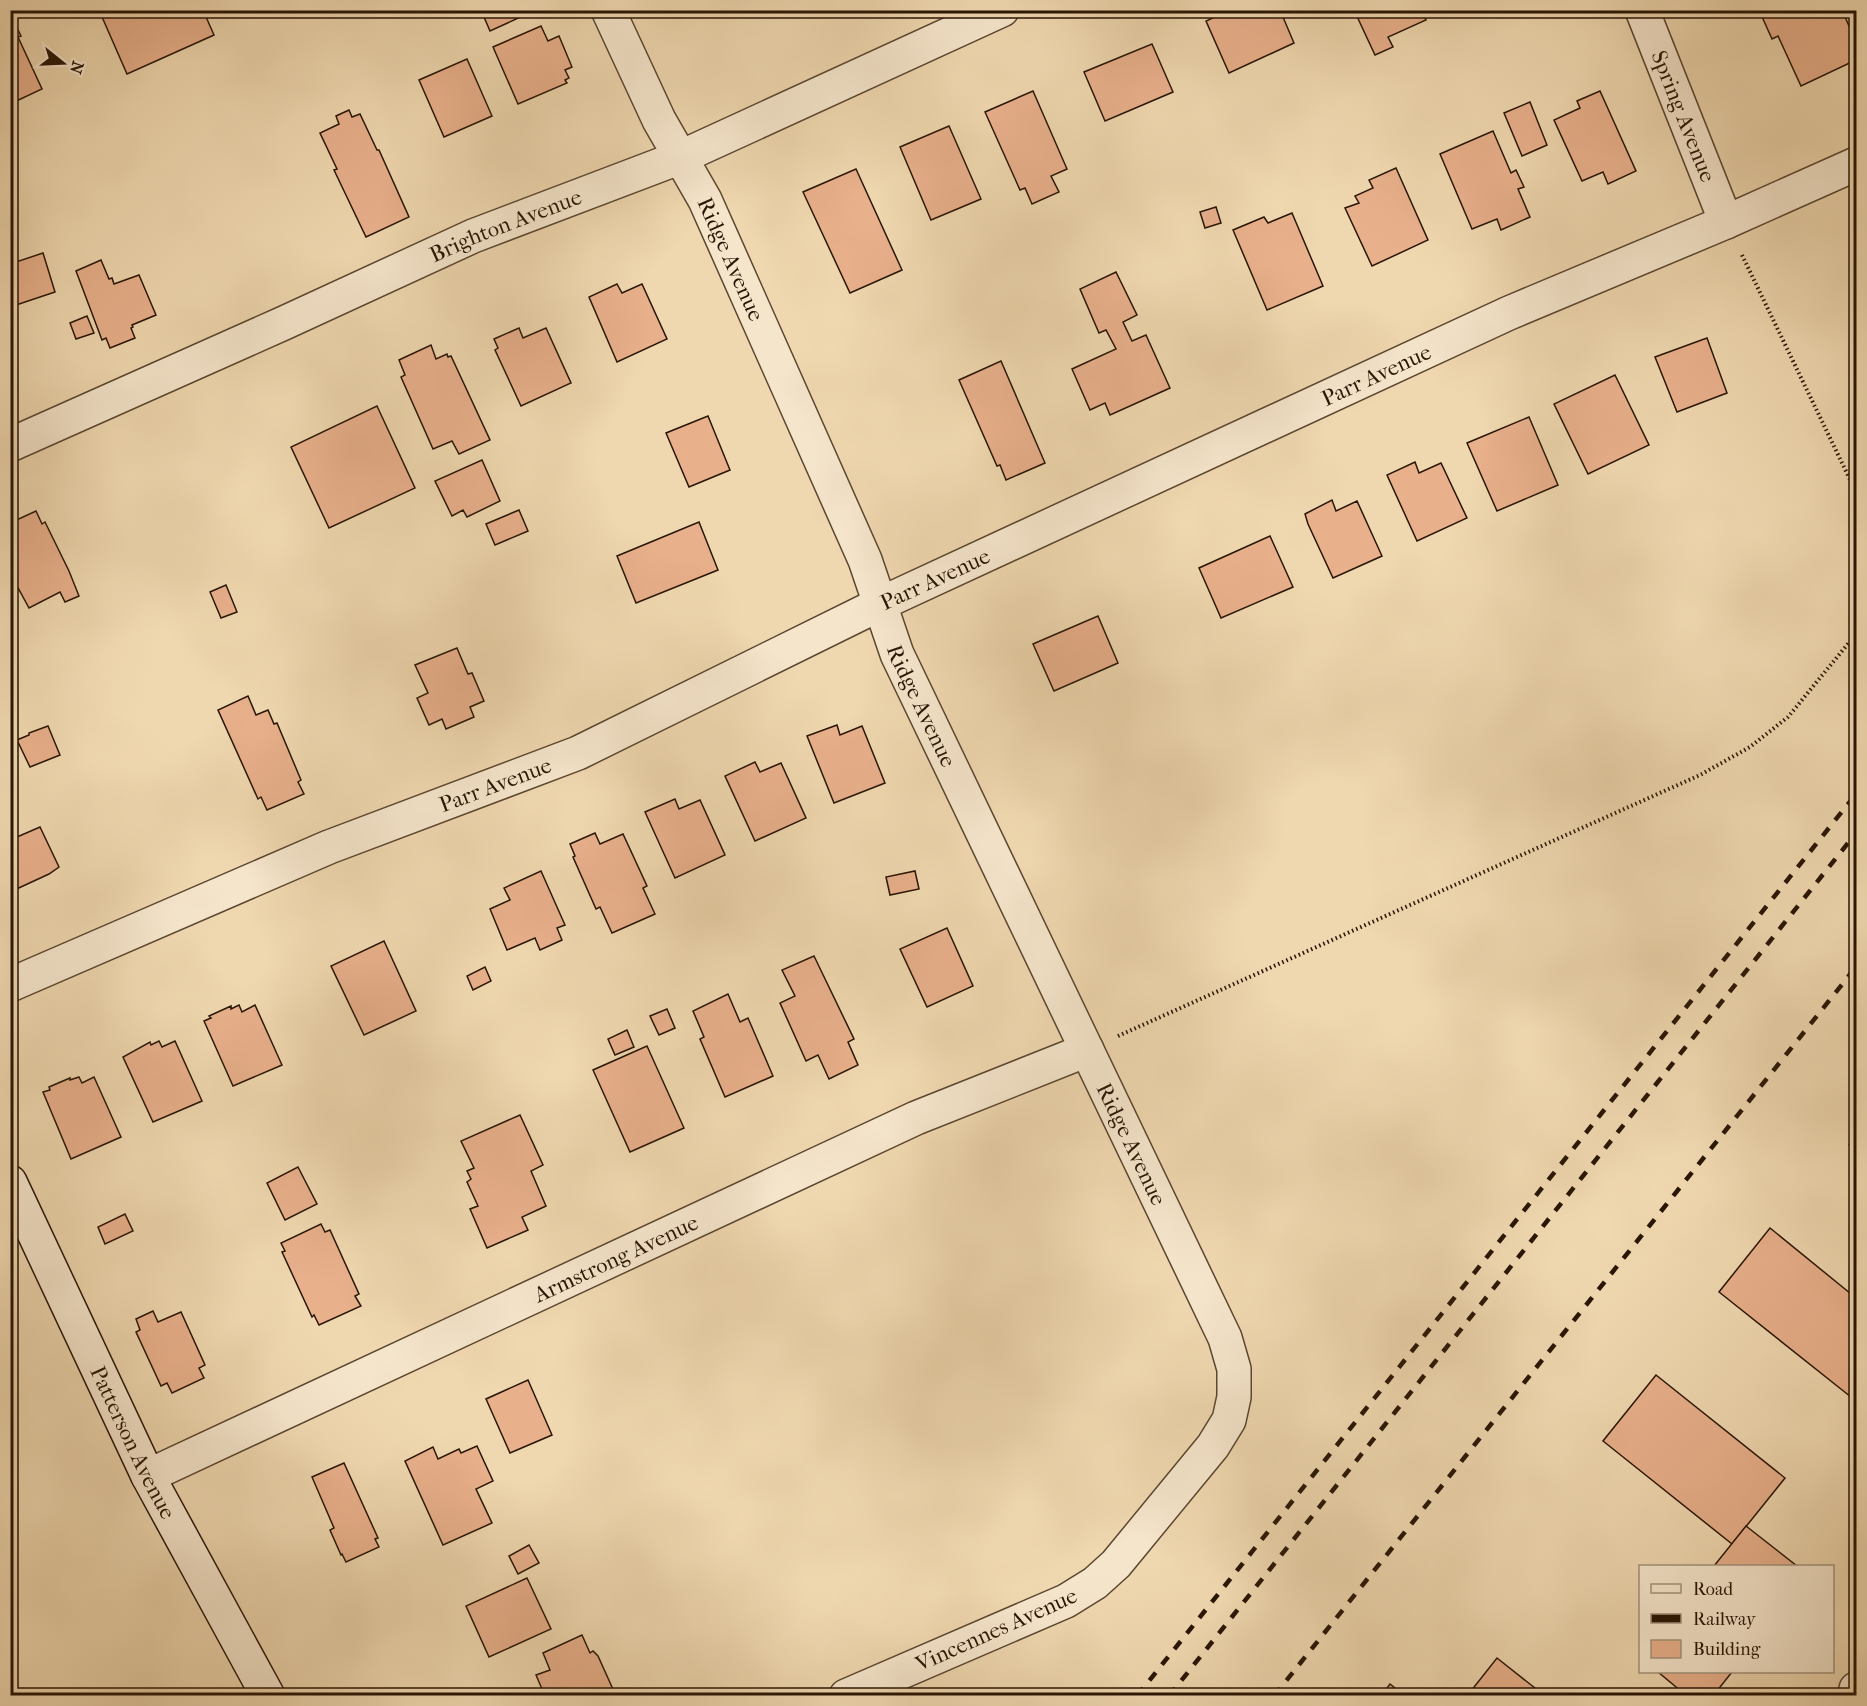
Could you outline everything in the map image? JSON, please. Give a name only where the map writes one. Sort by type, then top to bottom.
[{"type":"street","name":"Ridge Avenue","points":[[608,10],[659,120],[710,211],[865,560],[897,654],[1225,1338],[1234,1369],[1234,1397]]},
{"type":"street","name":"Brighton Avenue","points":[[10,445],[473,236],[681,157],[1002,10]]},
{"type":"street","name":"Spring Avenue","points":[[1642,10],[1726,222]]},
{"type":"street","name":"Parr Avenue","points":[[10,985],[329,847],[578,753],[880,604],[1509,313],[1857,164]]},
{"type":"street","name":"Armstrong Avenue","points":[[148,1476],[916,1118],[1087,1050]]},
{"type":"street","name":"Patterson Avenue","points":[[10,1182],[148,1476],[268,1695]]},
{"type":"street","name":"Vincennes Avenue","points":[[846,1695],[1066,1601],[1095,1583],[1116,1564],[1213,1446],[1229,1420],[1234,1397]]},
{"type":"street","points":[[1855,1695],[1857,1689]]},
{"type":"path","points":[[1726,222],[1857,492]]},
{"type":"path","points":[[1087,1050],[1701,775],[1750,747],[1788,717],[1857,634]]},
{"type":"building","points":[[99,10],[203,10],[214,35],[127,74]]},
{"type":"building","points":[[481,10],[526,10],[527,14],[490,31]]},
{"type":"building","points":[[1230,10],[1280,10],[1294,43],[1229,73],[1206,21]]},
{"type":"building","points":[[1354,10],[1421,10],[1426,20],[1388,37],[1393,47],[1375,55]]},
{"type":"building","points":[[1759,10],[1818,10],[1820,15],[1831,10],[1842,10],[1856,42],[1856,60],[1801,86],[1778,36],[1772,39]]},
{"type":"building","points":[[11,15],[21,36],[18,37],[42,89],[10,104]]},
{"type":"building","points":[[541,26],[548,41],[559,36],[572,67],[565,70],[569,78],[565,80],[567,83],[518,104],[493,47]]},
{"type":"building","points":[[1152,44],[1173,92],[1105,121],[1084,72]]},
{"type":"building","points":[[467,59],[492,116],[444,137],[419,80]]},
{"type":"building","points":[[1033,91],[1067,169],[1051,176],[1059,192],[1032,204],[1025,188],[1020,190],[985,112]]},
{"type":"building","points":[[1600,91],[1636,171],[1608,184],[1603,172],[1582,181],[1554,120],[1580,108],[1577,101]]},
{"type":"building","points":[[1530,102],[1547,145],[1522,156],[1504,113]]},
{"type":"building","points":[[349,110],[352,117],[360,114],[409,217],[366,237],[334,170],[337,169],[320,133],[339,124],[336,116]]},
{"type":"building","points":[[949,126],[981,199],[931,220],[900,147]]},
{"type":"building","points":[[1493,131],[1511,173],[1516,170],[1524,187],[1518,189],[1530,217],[1501,230],[1497,219],[1472,229],[1440,154]]},
{"type":"building","points":[[1396,168],[1428,240],[1372,266],[1345,208],[1359,203],[1355,196],[1373,188],[1369,180]]},
{"type":"building","points":[[856,169],[902,270],[850,293],[803,192]]},
{"type":"building","points":[[1216,207],[1221,223],[1205,228],[1200,212]]},
{"type":"building","points":[[1292,213],[1323,286],[1267,310],[1233,230],[1264,217],[1268,223]]},
{"type":"building","points":[[43,253],[55,292],[13,306],[10,298],[10,264]]},
{"type":"building","points":[[101,260],[109,279],[112,278],[114,284],[139,275],[156,315],[132,325],[135,338],[110,348],[106,338],[102,340],[76,271]]},
{"type":"building","points":[[1116,272],[1137,315],[1123,322],[1132,341],[1146,335],[1170,388],[1110,415],[1105,403],[1090,410],[1072,369],[1116,349],[1106,330],[1099,333],[1080,289]]},
{"type":"building","points":[[617,284],[622,293],[642,284],[667,339],[617,362],[589,297]]},
{"type":"building","points":[[87,316],[94,333],[76,339],[70,323]]},
{"type":"building","points":[[519,328],[523,338],[546,328],[571,383],[521,406],[495,350],[498,348],[494,339]]},
{"type":"building","points":[[1707,338],[1727,393],[1677,412],[1655,357]]},
{"type":"building","points":[[431,345],[436,359],[447,354],[448,357],[451,356],[490,440],[459,454],[452,441],[433,449],[401,377],[405,375],[399,360]]},
{"type":"building","points":[[1001,361],[1045,463],[1006,480],[1000,465],[997,466],[959,380]]},
{"type":"building","points":[[1615,375],[1649,445],[1588,474],[1554,404]]},
{"type":"building","points":[[377,406],[415,488],[329,528],[291,447]]},
{"type":"building","points":[[708,416],[730,470],[689,487],[666,433]]},
{"type":"building","points":[[1529,417],[1558,485],[1497,511],[1467,443]]},
{"type":"building","points":[[482,460],[500,501],[467,517],[463,510],[452,516],[435,481]]},
{"type":"building","points":[[1415,462],[1419,473],[1441,463],[1467,518],[1417,541],[1387,475]]},
{"type":"building","points":[[1332,500],[1336,511],[1357,501],[1382,556],[1333,578],[1305,514]]},
{"type":"building","points":[[519,510],[528,531],[495,545],[486,524]]},
{"type":"building","points":[[36,511],[42,524],[45,522],[79,596],[65,602],[60,592],[29,608],[10,573],[10,523]]},
{"type":"building","points":[[699,522],[718,570],[636,603],[617,556]]},
{"type":"building","points":[[1270,536],[1293,587],[1221,618],[1199,568]]},
{"type":"building","points":[[226,585],[237,612],[221,618],[210,592]]},
{"type":"building","points":[[1098,616],[1118,663],[1054,691],[1033,644]]},
{"type":"building","points":[[457,648],[468,674],[472,673],[484,701],[470,707],[474,717],[446,729],[442,719],[429,725],[417,698],[428,693],[415,665]]},
{"type":"building","points":[[248,696],[256,715],[268,710],[274,724],[277,723],[301,780],[298,782],[304,794],[267,810],[261,797],[258,799],[218,710]]},
{"type":"building","points":[[837,725],[840,735],[862,726],[885,783],[834,803],[807,736]]},
{"type":"building","points":[[48,726],[60,755],[30,767],[17,740]]},
{"type":"building","points":[[755,762],[760,772],[781,763],[806,818],[755,841],[725,776]]},
{"type":"building","points":[[675,799],[679,809],[700,800],[725,855],[675,878],[645,812]]},
{"type":"building","points":[[40,827],[59,867],[10,892],[10,840]]},
{"type":"building","points":[[595,833],[600,844],[623,834],[647,886],[643,888],[655,914],[612,933],[600,907],[596,909],[573,857],[575,856],[570,844]]},
{"type":"building","points":[[541,871],[565,925],[557,928],[562,940],[540,950],[535,938],[507,950],[490,909],[510,900],[504,888]]},
{"type":"building","points":[[915,871],[919,889],[890,895],[886,877]]},
{"type":"building","points":[[947,928],[973,986],[927,1007],[900,949]]},
{"type":"building","points":[[384,941],[416,1011],[364,1035],[331,966]]},
{"type":"building","points":[[814,956],[854,1039],[848,1042],[858,1065],[829,1079],[818,1055],[806,1061],[780,1003],[795,996],[782,970]]},
{"type":"building","points":[[485,967],[491,981],[473,990],[467,976]]},
{"type":"building","points":[[728,994],[740,1022],[748,1018],[773,1076],[725,1097],[700,1039],[704,1037],[693,1011]]},
{"type":"building","points":[[239,1005],[242,1012],[255,1005],[282,1065],[233,1086],[204,1021],[211,1018],[209,1016],[231,1006],[231,1009]]},
{"type":"building","points":[[667,1009],[675,1028],[659,1035],[650,1016]]},
{"type":"building","points":[[627,1030],[634,1047],[615,1055],[608,1039]]},
{"type":"building","points":[[159,1041],[162,1047],[175,1041],[202,1101],[153,1122],[123,1057],[150,1042],[151,1045]]},
{"type":"building","points":[[647,1046],[684,1128],[630,1152],[593,1070]]},
{"type":"building","points":[[79,1077],[82,1083],[94,1077],[121,1137],[71,1159],[43,1092],[70,1078],[70,1080]]},
{"type":"building","points":[[520,1115],[543,1165],[531,1171],[546,1206],[522,1217],[528,1230],[487,1248],[470,1209],[478,1206],[467,1182],[471,1179],[467,1171],[474,1168],[461,1141]]},
{"type":"building","points":[[1856,1135],[1856,1152],[1849,1145]]},
{"type":"building","points":[[298,1167],[317,1204],[285,1220],[267,1183]]},
{"type":"building","points":[[125,1214],[133,1231],[105,1244],[98,1227]]},
{"type":"building","points":[[321,1224],[325,1232],[330,1230],[359,1294],[355,1296],[361,1306],[319,1325],[314,1315],[312,1317],[282,1252],[285,1251],[281,1243]]},
{"type":"building","points":[[1770,1228],[1856,1298],[1856,1390],[1851,1397],[1719,1292]]},
{"type":"building","points":[[153,1311],[158,1322],[181,1312],[205,1365],[199,1368],[204,1378],[172,1393],[167,1383],[161,1386],[136,1332],[140,1330],[136,1319]]},
{"type":"building","points":[[1656,1375],[1785,1478],[1732,1544],[1603,1441]]},
{"type":"building","points":[[528,1380],[552,1435],[510,1453],[486,1399]]},
{"type":"building","points":[[477,1446],[493,1481],[476,1489],[492,1523],[443,1545],[405,1461],[433,1447],[438,1459],[459,1449],[461,1453]]},
{"type":"building","points":[[344,1463],[378,1538],[375,1539],[379,1547],[346,1562],[330,1530],[334,1528],[312,1477]]},
{"type":"building","points":[[1746,1526],[1796,1565],[1715,1565]]},
{"type":"building","points":[[529,1545],[539,1563],[518,1574],[509,1556]]},
{"type":"building","points":[[527,1578],[551,1629],[489,1657],[466,1606]]},
{"type":"building","points":[[582,1635],[590,1653],[593,1651],[598,1656],[616,1696],[545,1696],[536,1675],[550,1670],[543,1653]]},
{"type":"building","points":[[1497,1658],[1545,1696],[1467,1696]]},
{"type":"building","points":[[1659,1673],[1731,1673],[1713,1696],[1687,1696]]},
{"type":"building","points":[[1390,1684],[1405,1696],[1381,1696]]},
{"type":"railway","points":[[1137,1696],[1856,794]]},
{"type":"railway","points":[[1169,1696],[1856,833]]},
{"type":"railway","points":[[1274,1696],[1856,967]]}]
